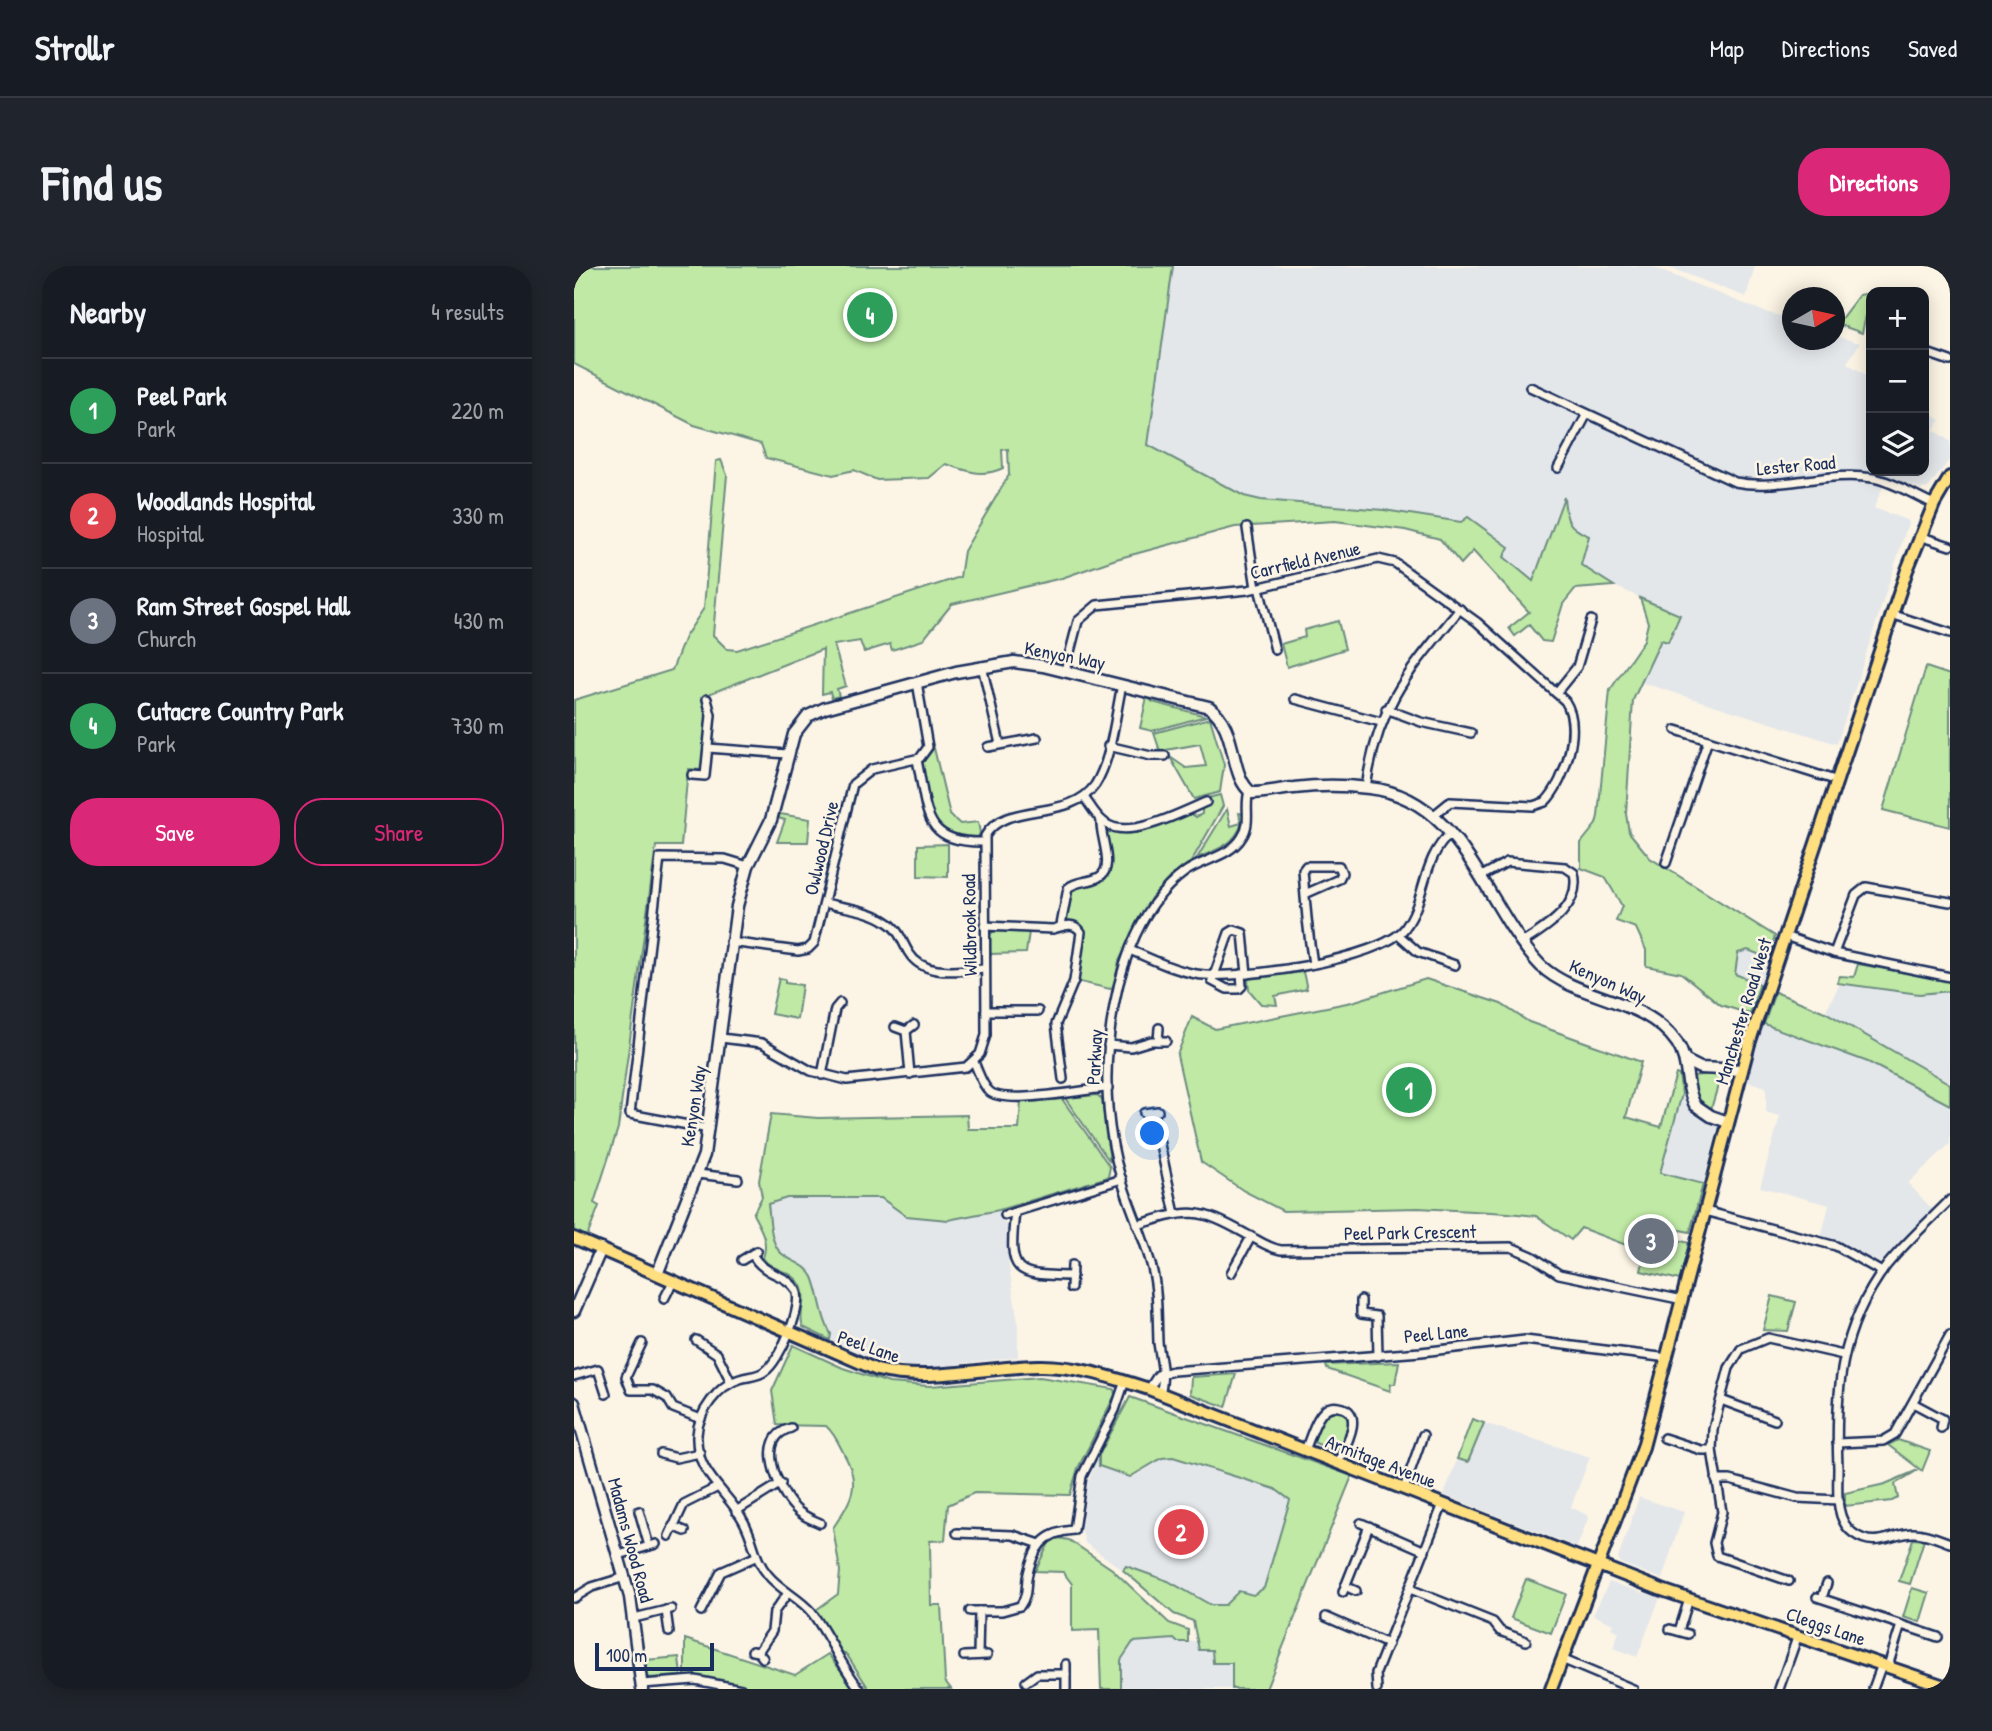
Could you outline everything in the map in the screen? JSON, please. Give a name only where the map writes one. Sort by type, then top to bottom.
[{"type":"main road","name":"Manchester Road West","points":[[1551,1689],[1640,1457],[1742,1070],[1767,988],[1838,781],[1891,614],[1919,536],[1950,477]]},
{"type":"main road","name":"Peel Lane","points":[[574,1238],[674,1279],[851,1361],[903,1376],[1047,1366],[1125,1381],[1154,1391]]},
{"type":"main road","name":"Armitage Avenue","points":[[1154,1391],[1600,1567]]},
{"type":"main road","name":"Cleggs Lane","points":[[1600,1567],[1950,1688]]},
{"type":"street","points":[[1929,354],[1950,361]]},
{"type":"street","name":"Lester Road","points":[[1530,387],[1735,482],[1757,485],[1843,477],[1873,478],[1934,504]]},
{"type":"street","points":[[1558,468],[1587,414]]},
{"type":"street","points":[[1247,528],[1257,588],[1276,645]]},
{"type":"street","points":[[1919,536],[1950,546]]},
{"type":"street","name":"Carrfield Avenue","points":[[1065,671],[1078,621],[1093,606],[1257,588],[1367,561],[1388,560],[1460,610],[1556,693],[1568,706],[1573,722],[1549,798],[1538,806],[1450,802],[1434,816]]},
{"type":"street","points":[[1366,788],[1386,709],[1414,665],[1460,610]]},
{"type":"street","points":[[1891,614],[1950,633]]},
{"type":"street","points":[[1556,693],[1577,667],[1591,620]]},
{"type":"street","name":"Kenyon Way","points":[[657,1272],[698,1174],[709,1129],[730,942],[748,866],[771,820],[787,754],[796,730],[814,713],[917,681],[982,666],[1014,662],[1065,671],[1196,702],[1214,710],[1228,730],[1243,782],[1249,791],[1255,793],[1304,787],[1366,788],[1401,796],[1434,816],[1451,833],[1522,943],[1553,975],[1618,1002],[1662,1029],[1677,1043],[1686,1061],[1690,1093],[1695,1105],[1711,1116],[1728,1122]]},
{"type":"street","points":[[982,666],[1000,744]]},
{"type":"street","points":[[917,681],[929,742],[926,751],[917,760],[931,819],[936,830],[953,840],[984,842],[987,831],[998,821],[1059,807],[1084,797],[1098,779],[1122,685]]},
{"type":"street","points":[[692,775],[705,776],[711,710],[707,699]]},
{"type":"street","points":[[1300,703],[1381,722]]},
{"type":"street","points":[[1386,709],[1421,722],[1471,733]]},
{"type":"street","points":[[1676,730],[1838,781]]},
{"type":"street","points":[[988,747],[1037,738]]},
{"type":"street","points":[[1667,863],[1708,740]]},
{"type":"street","points":[[1108,746],[1151,756],[1165,756]]},
{"type":"street","points":[[708,748],[787,754]]},
{"type":"street","name":"Owlwood Drive","points":[[730,942],[798,951],[808,949],[814,943],[853,784],[872,769],[917,760]]},
{"type":"street","name":"Parkway","points":[[1164,1374],[1159,1359],[1153,1271],[1122,1179],[1111,1134],[1108,1045],[1117,991],[1130,950],[1150,909],[1171,883],[1194,865],[1228,851],[1240,840],[1247,826],[1249,791]]},
{"type":"street","points":[[1084,797],[1101,820],[1117,829],[1133,830],[1196,809],[1206,802]]},
{"type":"street","points":[[1061,925],[1068,888],[1098,878],[1104,872],[1107,862],[1101,820]]},
{"type":"street","points":[[1130,950],[1183,972],[1213,976],[1313,964],[1384,944],[1399,935],[1410,920],[1436,846],[1451,833]]},
{"type":"street","name":"Wildbrook Road","points":[[974,1062],[985,1045],[984,842]]},
{"type":"street","points":[[709,1129],[630,1114],[660,858],[725,859],[748,866]]},
{"type":"street","points":[[1480,877],[1507,862],[1565,867],[1574,873],[1575,883],[1563,912],[1554,922],[1522,943]]},
{"type":"street","points":[[1305,894],[1339,879],[1342,873],[1339,866],[1304,867],[1305,894],[1313,964]]},
{"type":"street","points":[[1834,953],[1854,899],[1866,887],[1950,902]]},
{"type":"street","points":[[824,903],[873,914],[887,922],[901,938],[913,959],[923,967],[936,970],[985,969]]},
{"type":"street","points":[[984,926],[1053,929],[1061,925],[1079,928],[1082,936],[1071,990],[1056,1024],[1065,1066],[1063,1080]]},
{"type":"street","points":[[1234,930],[1242,933],[1244,974],[1241,988],[1230,990],[1214,984],[1213,976],[1229,933],[1234,930]]},
{"type":"street","points":[[1399,935],[1412,949],[1455,965]]},
{"type":"street","points":[[1785,936],[1834,953],[1950,977]]},
{"type":"street","points":[[1439,970],[1442,961]]},
{"type":"street","points":[[822,1074],[835,1005]]},
{"type":"street","points":[[986,1011],[1026,1007],[1038,1011]]},
{"type":"street","points":[[906,1031],[914,1025]]},
{"type":"street","points":[[895,1027],[906,1031]]},
{"type":"street","points":[[1108,1045],[1131,1047],[1162,1041],[1159,1028]]},
{"type":"street","points":[[906,1031],[910,1074]]},
{"type":"street","points":[[721,1038],[762,1043],[797,1068],[847,1080],[953,1069],[974,1062],[987,1089],[996,1096],[1043,1095],[1108,1088]]},
{"type":"street","points":[[1686,1061],[1700,1068],[1742,1070]]},
{"type":"street","points":[[1144,1113],[1156,1111],[1175,1214]]},
{"type":"street","points":[[698,1174],[736,1180]]},
{"type":"street","points":[[1005,1216],[1122,1179]]},
{"type":"street","points":[[1950,1200],[1882,1272],[1854,1325],[1843,1355],[1836,1404],[1839,1500],[1846,1525],[1862,1539],[1882,1542],[1913,1533],[1950,1543]]},
{"type":"street","points":[[1705,1211],[1836,1246],[1882,1272]]},
{"type":"street","points":[[1015,1212],[1013,1255],[1020,1270],[1028,1275],[1072,1276]]},
{"type":"street","name":"Peel Park Crescent","points":[[1137,1225],[1175,1214],[1196,1212],[1212,1215],[1281,1250],[1511,1247],[1532,1256],[1559,1274],[1683,1300]]},
{"type":"street","points":[[1231,1273],[1251,1237]]},
{"type":"street","points":[[574,1311],[601,1250]]},
{"type":"street","points":[[742,1260],[755,1253],[762,1269],[790,1283],[797,1294],[799,1308],[769,1368],[760,1374],[731,1382],[713,1399],[701,1419],[697,1436],[700,1453],[716,1488],[745,1524],[755,1557],[770,1578],[810,1611],[833,1652],[860,1689]]},
{"type":"street","points":[[1071,1288],[1072,1265]]},
{"type":"street","points":[[664,1299],[674,1279]]},
{"type":"street","points":[[1361,1300],[1361,1314],[1375,1314],[1377,1319],[1378,1356]]},
{"type":"street","points":[[1837,1443],[1888,1440],[1898,1430],[1950,1335]]},
{"type":"street","points":[[1784,1577],[1721,1559],[1715,1552],[1714,1543],[1722,1512],[1712,1450],[1721,1400],[1732,1361],[1741,1349],[1753,1342],[1777,1339],[1843,1355]]},
{"type":"street","points":[[702,1340],[717,1354],[731,1382]]},
{"type":"street","name":"Peel Lane","points":[[1164,1374],[1378,1356],[1525,1340],[1668,1358]]},
{"type":"street","points":[[642,1343],[633,1353],[626,1377],[631,1390],[653,1390],[667,1398],[673,1408],[701,1419]]},
{"type":"street","points":[[574,1376],[598,1369],[606,1394]]},
{"type":"street","points":[[1154,1391],[1155,1378],[1164,1374]]},
{"type":"street","points":[[964,1656],[982,1655],[974,1611],[1009,1611],[1023,1603],[1030,1569],[1040,1544],[1054,1532],[1074,1530],[1082,1476],[1115,1410],[1125,1381]]},
{"type":"street","points":[[1721,1400],[1771,1421]]},
{"type":"street","name":"Madams Wood Road","points":[[574,1403],[577,1426],[625,1577],[634,1618],[642,1687]]},
{"type":"street","points":[[1913,1403],[1943,1419],[1941,1428]]},
{"type":"street","points":[[1305,1450],[1323,1411],[1332,1407],[1344,1408],[1352,1416],[1353,1427],[1338,1463]]},
{"type":"street","points":[[791,1428],[776,1436],[770,1450],[781,1483],[795,1508],[822,1523]]},
{"type":"street","points":[[1404,1489],[1423,1435]]},
{"type":"street","points":[[1664,1438],[1672,1444],[1712,1450]]},
{"type":"street","points":[[661,1454],[670,1461],[700,1453]]},
{"type":"street","points":[[1717,1480],[1730,1480],[1782,1496],[1839,1500]]},
{"type":"street","points":[[736,1511],[781,1483]]},
{"type":"street","points":[[669,1536],[684,1504],[716,1488]]},
{"type":"street","points":[[1377,1689],[1376,1673],[1443,1504]]},
{"type":"street","points":[[619,1555],[653,1545],[639,1511]]},
{"type":"street","points":[[1356,1591],[1344,1589],[1365,1525],[1425,1551]]},
{"type":"street","points":[[673,1526],[685,1531]]},
{"type":"street","points":[[957,1533],[1013,1535],[1040,1544]]},
{"type":"street","points":[[968,1543],[969,1534]]},
{"type":"street","points":[[701,1611],[703,1598],[721,1572],[755,1557]]},
{"type":"street","points":[[574,1598],[592,1587],[625,1577]]},
{"type":"street","points":[[1826,1583],[1819,1597],[1938,1637]]},
{"type":"street","points":[[1410,1589],[1493,1622],[1500,1631],[1526,1641]]},
{"type":"street","points":[[758,1653],[772,1631],[774,1612],[788,1593]]},
{"type":"street","points":[[1688,1634],[1675,1630],[1689,1599]]},
{"type":"street","points":[[634,1618],[668,1609],[669,1632]]},
{"type":"street","points":[[1326,1618],[1388,1644]]},
{"type":"street","points":[[1873,1689],[1901,1625]]},
{"type":"street","points":[[1779,1689],[1798,1635]]},
{"type":"street","points":[[1564,1660],[1633,1689]]},
{"type":"street","points":[[1066,1664],[1066,1689]]},
{"type":"street","points":[[1023,1685],[1037,1674],[1066,1674]]},
{"type":"street","points":[[642,1687],[695,1680],[741,1689]]},
{"type":"shaded area","points":[[1173,266],[1650,266],[1782,316],[1782,350],[1845,350],[1845,339],[1860,343],[1847,363],[1866,375],[1866,476],[1929,476],[1929,413],[1941,420],[1933,430],[1950,441],[1950,459],[1928,488],[1921,489],[1899,480],[1883,487],[1874,508],[1909,521],[1837,744],[1640,682],[1661,639],[1667,642],[1680,615],[1614,586],[1581,565],[1566,523],[1563,499],[1534,582],[1504,557],[1509,547],[1461,522],[1384,510],[1261,500],[1244,496],[1148,445]]},
{"type":"shaded area","points":[[1665,266],[1755,266],[1746,297]]},
{"type":"shaded area","points":[[1748,950],[1768,958],[1760,984],[1735,974],[1738,953]]},
{"type":"shaded area","points":[[1858,984],[1919,994],[1950,991],[1950,1084],[1825,1012],[1839,985]]},
{"type":"shaded area","points":[[1764,1024],[1868,1062],[1950,1105],[1950,1144],[1908,1183],[1933,1210],[1878,1264],[1853,1248],[1821,1238],[1829,1205],[1760,1187],[1780,1116],[1766,1113],[1766,1087],[1746,1081]]},
{"type":"shaded area","points":[[1682,1094],[1694,1114],[1719,1124],[1703,1184],[1660,1173]]},
{"type":"shaded area","points":[[787,1198],[881,1198],[906,1216],[948,1220],[999,1210],[1003,1222],[1008,1225],[1007,1254],[1018,1322],[1018,1357],[918,1369],[873,1358],[830,1340],[831,1334],[825,1323],[816,1288],[806,1268],[781,1252],[775,1244],[768,1204]]},
{"type":"shaded area","points":[[1484,1423],[1590,1457],[1571,1507],[1589,1516],[1577,1547],[1444,1495],[1457,1459],[1469,1462]]},
{"type":"shaded area","points":[[1099,1455],[1098,1462],[1135,1476],[1162,1458],[1173,1457],[1275,1489],[1290,1500],[1264,1588],[1253,1595],[1239,1591],[1225,1605],[1211,1605],[1168,1581],[1126,1566],[1123,1570],[1085,1543],[1081,1528],[1088,1482]]},
{"type":"shaded area","points":[[1639,1497],[1684,1512],[1662,1579],[1620,1563],[1618,1558]]},
{"type":"shaded area","points":[[1609,1582],[1660,1598],[1637,1657],[1613,1648],[1619,1632],[1611,1628],[1613,1624],[1593,1615]]},
{"type":"shaded area","points":[[1174,1639],[1177,1642],[1198,1641],[1199,1650],[1212,1650],[1233,1663],[1232,1689],[1121,1689],[1121,1660],[1133,1642]]},
{"type":"green space","points":[[574,266],[1173,266],[1148,445],[1244,496],[1261,500],[1384,510],[1461,522],[1468,517],[1509,547],[1504,557],[1533,581],[1564,497],[1569,522],[1589,536],[1581,565],[1614,586],[1575,589],[1563,604],[1551,642],[1542,641],[1529,625],[1515,636],[1509,628],[1529,612],[1473,551],[1461,564],[1440,539],[1405,530],[1335,521],[1235,527],[1116,559],[1062,578],[952,604],[923,640],[892,650],[890,644],[864,652],[860,641],[834,645],[846,686],[837,689],[839,696],[832,698],[830,692],[822,694],[823,649],[701,697],[707,713],[701,770],[688,769],[681,846],[656,846],[618,1128],[594,1203],[599,1206],[587,1237],[574,1232],[574,700],[672,670],[685,637],[704,608],[716,461],[721,460],[727,475],[713,635],[727,649],[737,650],[960,577],[964,551],[1009,475],[1008,449],[1002,450],[1003,468],[988,473],[946,464],[929,478],[877,480],[854,470],[833,475],[766,458],[761,444],[694,425],[574,364]]},
{"type":"green space","points":[[1866,294],[1866,315],[1862,333],[1845,327],[1845,313],[1859,295]]},
{"type":"green space","points":[[1640,598],[1680,615],[1668,642],[1661,640],[1633,700],[1626,814],[1629,832],[1650,858],[1775,936],[1768,958],[1748,950],[1738,953],[1735,974],[1760,984],[1750,1014],[1721,1005],[1681,973],[1646,966],[1646,950],[1636,928],[1616,921],[1622,906],[1605,877],[1581,868],[1581,843],[1596,824],[1598,816],[1610,690],[1644,640],[1648,623]]},
{"type":"green space","points":[[1338,621],[1345,649],[1287,667],[1281,644],[1305,637],[1304,630]]},
{"type":"green space","points":[[1926,667],[1950,675],[1950,827],[1883,810]]},
{"type":"green space","points":[[1147,697],[1153,702],[1206,716],[1152,731],[1140,728]]},
{"type":"green space","points":[[1210,718],[1224,765],[1220,792],[1194,799],[1170,757],[1186,768],[1206,766],[1200,744],[1160,751],[1154,733]]},
{"type":"green space","points":[[934,748],[950,815],[960,824],[978,822],[980,833],[977,839],[961,838],[949,833],[934,817],[921,765]]},
{"type":"green space","points":[[1220,795],[1223,806],[1191,862],[1170,877],[1151,898],[1119,961],[1114,986],[1110,989],[1080,982],[1078,977],[1085,935],[1081,925],[1068,921],[1065,917],[1073,889],[1101,881],[1110,872],[1105,832],[1136,833],[1189,812],[1196,817],[1202,814],[1202,808],[1209,803],[1208,798]]},
{"type":"green space","points":[[1227,809],[1231,826],[1241,823],[1239,813],[1244,814],[1242,824],[1238,832],[1228,843],[1197,858]]},
{"type":"green space","points":[[780,814],[810,819],[808,842],[777,842],[785,820],[778,818]]},
{"type":"green space","points":[[948,844],[948,877],[918,876],[918,845]]},
{"type":"green space","points":[[995,931],[1029,932],[1026,953],[990,954],[990,934]]},
{"type":"green space","points":[[1858,964],[1950,981],[1950,991],[1919,994],[1837,983],[1840,976],[1854,977]]},
{"type":"green space","points":[[1303,972],[1307,989],[1275,996],[1277,1005],[1261,1004],[1249,990],[1248,979]]},
{"type":"green space","points":[[779,978],[785,979],[785,983],[802,985],[797,1019],[771,1014]]},
{"type":"green space","points":[[1426,979],[1501,1004],[1529,1022],[1641,1062],[1626,1117],[1661,1127],[1676,1074],[1679,1075],[1682,1094],[1660,1173],[1703,1184],[1690,1232],[1660,1226],[1660,1220],[1653,1218],[1646,1222],[1644,1230],[1639,1230],[1634,1248],[1581,1228],[1571,1240],[1536,1216],[1508,1213],[1418,1208],[1283,1211],[1244,1191],[1201,1162],[1177,1055],[1192,1017],[1215,1029],[1352,1002]]},
{"type":"green space","points":[[1775,992],[1825,1012],[1950,1084],[1950,1105],[1868,1062],[1764,1024]]},
{"type":"green space","points":[[1722,1072],[1711,1109],[1696,1098],[1694,1076]]},
{"type":"green space","points":[[1097,1095],[1102,1099],[1110,1162],[1065,1098]]},
{"type":"green space","points":[[1062,1099],[1110,1167],[1108,1177],[999,1210],[948,1220],[906,1216],[881,1198],[787,1198],[768,1204],[772,1235],[779,1251],[810,1272],[813,1277],[831,1334],[830,1340],[803,1327],[803,1295],[800,1284],[763,1258],[765,1241],[753,1214],[762,1197],[759,1181],[771,1114],[818,1118],[967,1115],[968,1129],[1019,1129],[1021,1101]]},
{"type":"green space","points":[[1670,1238],[1689,1243],[1680,1280],[1641,1271],[1645,1252],[1663,1261]]},
{"type":"green space","points":[[1772,1296],[1796,1302],[1788,1331],[1763,1330]]},
{"type":"green space","points":[[793,1345],[843,1368],[889,1383],[930,1386],[1040,1377],[1114,1389],[1115,1395],[1078,1468],[1070,1495],[974,1493],[948,1505],[945,1540],[930,1541],[931,1605],[941,1605],[945,1681],[951,1689],[869,1689],[847,1655],[838,1649],[816,1610],[838,1594],[840,1571],[833,1528],[849,1501],[853,1484],[849,1465],[832,1432],[826,1426],[777,1425],[772,1391]]},
{"type":"green space","points":[[1399,1362],[1395,1384],[1391,1384],[1390,1391],[1327,1369],[1326,1365]]},
{"type":"green space","points":[[1236,1374],[1226,1407],[1190,1394],[1191,1377]]},
{"type":"green space","points":[[1130,1397],[1352,1476],[1266,1689],[1232,1689],[1232,1663],[1213,1663],[1212,1650],[1199,1650],[1193,1621],[1174,1614],[1123,1570],[1126,1566],[1168,1581],[1211,1605],[1225,1605],[1239,1591],[1253,1595],[1264,1588],[1290,1500],[1275,1489],[1173,1457],[1162,1458],[1130,1477],[1099,1466],[1099,1455]]},
{"type":"green space","points":[[1335,1410],[1343,1412],[1349,1421],[1339,1453],[1313,1442],[1324,1415]]},
{"type":"green space","points":[[1472,1419],[1484,1423],[1468,1462],[1457,1459]]},
{"type":"green space","points":[[1898,1440],[1930,1451],[1922,1471],[1888,1445]]},
{"type":"green space","points":[[1918,1470],[1895,1484],[1898,1498],[1892,1501],[1845,1506],[1845,1493],[1885,1484]]},
{"type":"green space","points":[[1058,1538],[1069,1540],[1112,1569],[1169,1623],[1188,1630],[1188,1642],[1177,1642],[1174,1639],[1133,1642],[1121,1660],[1121,1689],[1101,1689],[1099,1630],[1072,1631],[1072,1584],[1063,1572],[1035,1571],[1049,1543]]},
{"type":"green space","points":[[1913,1539],[1924,1540],[1910,1584],[1899,1581]]},
{"type":"green space","points":[[1526,1579],[1566,1594],[1551,1633],[1511,1618]]},
{"type":"green space","points":[[1912,1588],[1929,1593],[1920,1622],[1903,1617]]},
{"type":"green space","points":[[685,1639],[795,1675],[828,1654],[855,1689],[757,1689],[700,1677],[685,1677]]},
{"type":"green space","points":[[679,1657],[681,1676],[648,1678],[646,1660]]},
{"type":"place","name":"Cutacre Country Park","points":[[870,315]]},
{"type":"place","name":"Peel Park","points":[[1409,1090]]},
{"type":"place","name":"Ram Street Gospel Hall","points":[[1651,1241]]},
{"type":"place","name":"Woodlands Hospital","points":[[1181,1532]]}]
